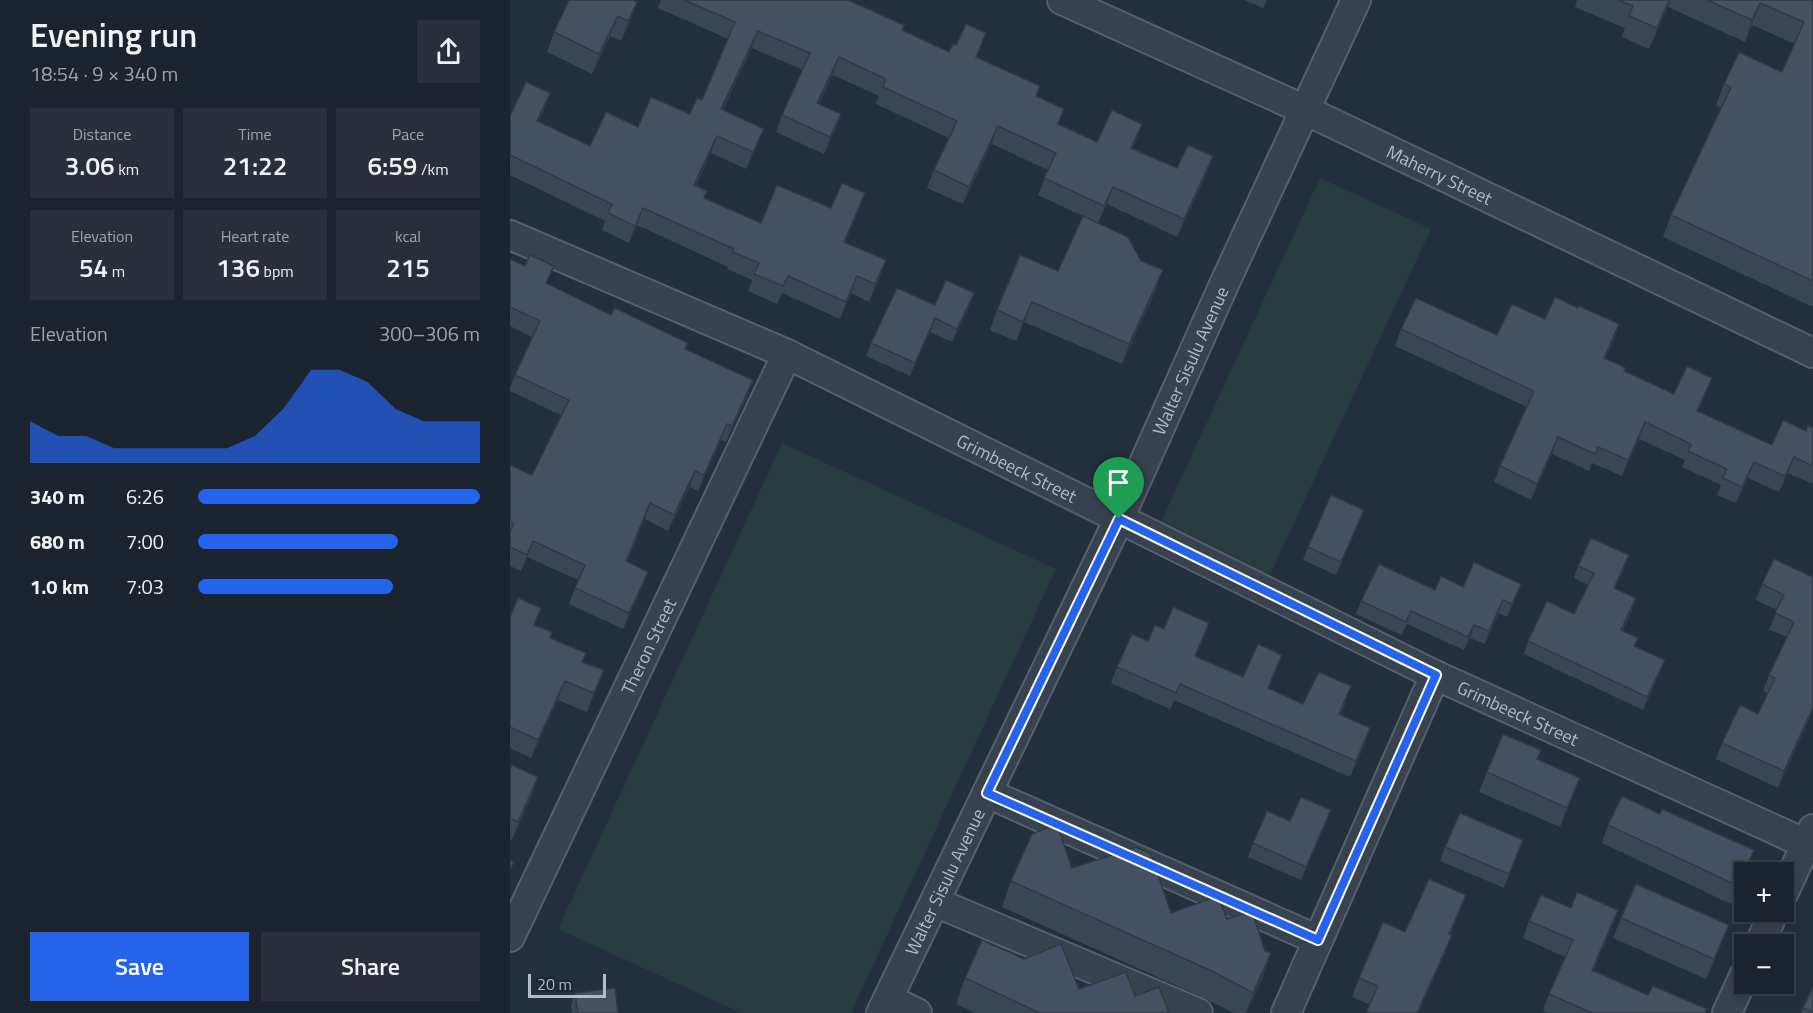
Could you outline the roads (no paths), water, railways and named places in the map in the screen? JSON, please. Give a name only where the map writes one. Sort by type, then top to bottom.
[{"type":"street","name":"Maherry Street","points":[[1062,0],[1305,110],[1813,353]]},
{"type":"street","name":"Walter Sisulu Avenue","points":[[884,1006],[1119,519],[1356,0]]},
{"type":"street","name":"Grimbeeck Street","points":[[510,235],[787,354],[1436,675],[1811,840]]},
{"type":"street","name":"Theron Street","points":[[510,937],[787,354]]},
{"type":"street","points":[[1286,1013],[1436,675]]},
{"type":"street","points":[[987,793],[1318,940]]},
{"type":"street","points":[[1794,873],[1811,840]]},
{"type":"street","points":[[935,902],[1198,1013]]},
{"type":"street","points":[[1727,1013],[1736,994]]},
{"type":"street","points":[[884,1006],[917,1013]]}]
